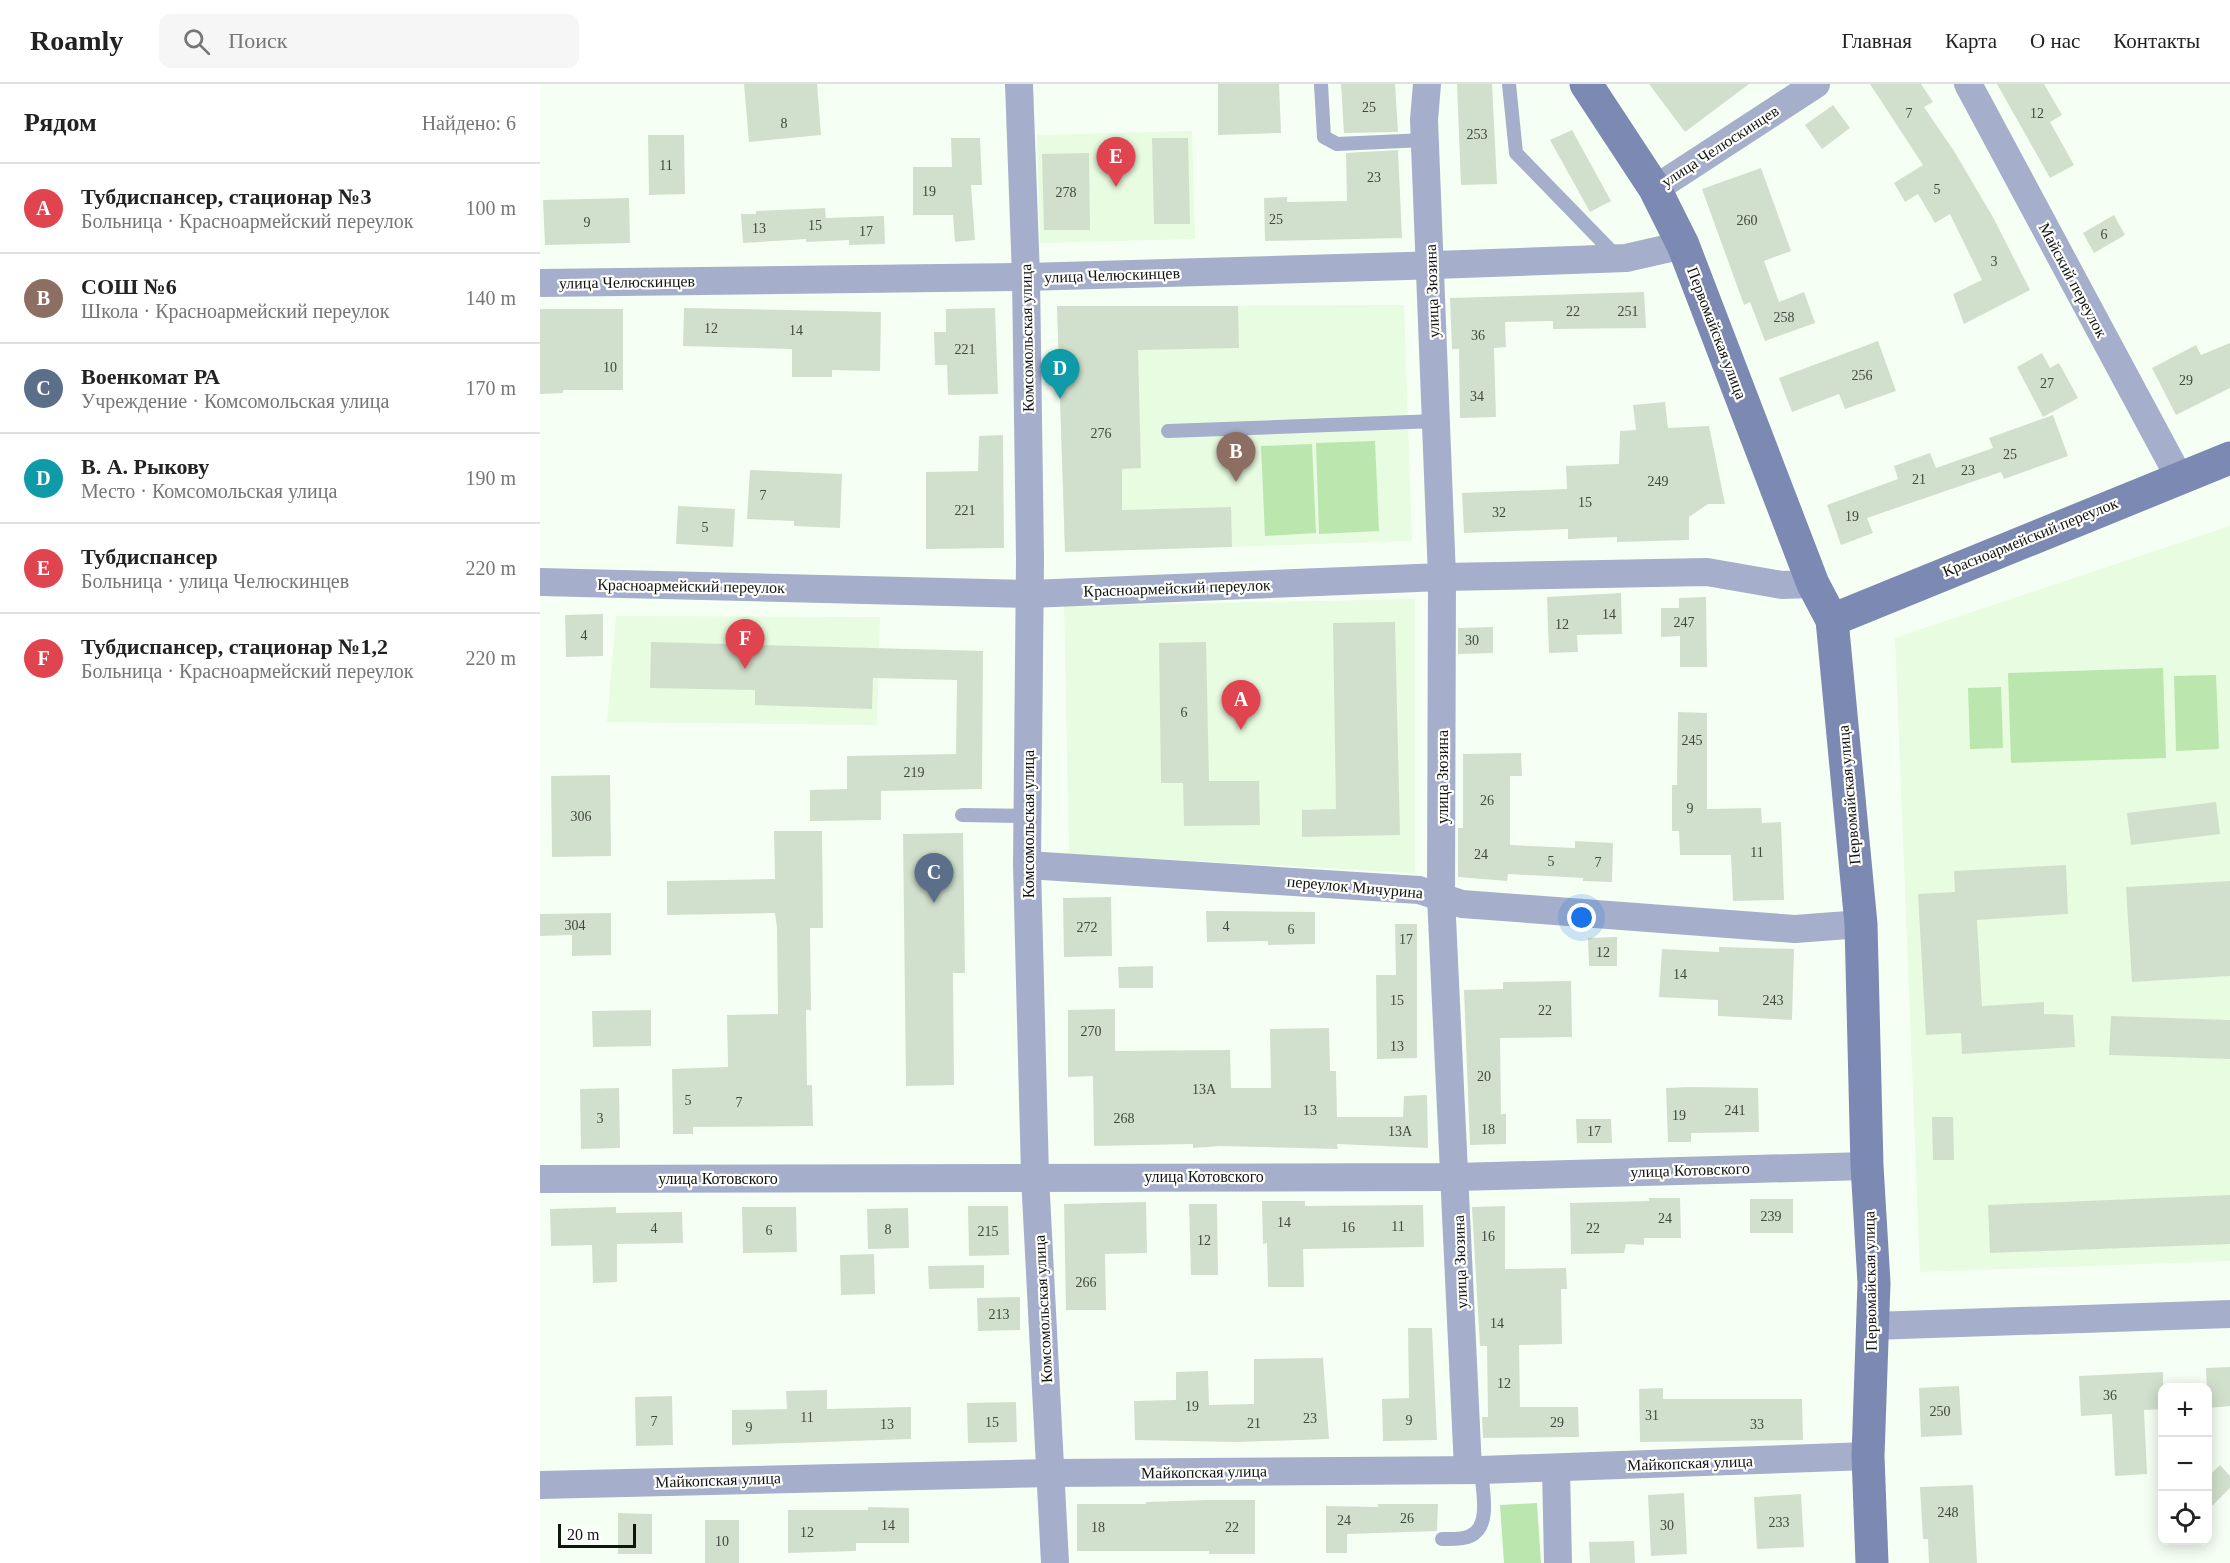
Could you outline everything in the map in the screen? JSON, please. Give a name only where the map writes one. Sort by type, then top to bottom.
[{"type":"street","name":"Комсомольская улица","points":[[1019,84],[1026,277],[1030,594],[1027,865],[1035,1176],[1055,1563]]},
{"type":"street","name":"улица Зюзина","points":[[1427,84],[1425,140],[1432,265],[1442,577],[1441,897],[1475,1469]]},
{"type":"street","name":"Первомайская улица","points":[[1586,84],[1655,189],[1683,245],[1813,584],[1832,620],[1861,924],[1867,1166],[1874,1283],[1868,1456],[1872,1563]]},
{"type":"street","name":"улица Челюскинцев","points":[[1655,189],[1816,84]]},
{"type":"street","name":"Майский переулок","points":[[1968,84],[2179,477]]},
{"type":"street","name":"улица Челюскинцев","points":[[540,283],[1026,277],[1432,265],[1618,258],[1683,245]]},
{"type":"street","name":"Красноармейский переулок","points":[[1832,620],[2230,458]]},
{"type":"street","name":"Красноармейский переулок","points":[[540,582],[1030,594],[1442,577],[1707,572],[1782,585],[1813,584]]},
{"type":"street","name":"переулок Мичурина","points":[[1027,865],[1419,890],[1462,904],[1795,929],[1861,924]]},
{"type":"street","name":"улица Котовского","points":[[540,1179],[1035,1176],[1456,1177],[1867,1166]]},
{"type":"street","points":[[1872,1326],[2230,1314]]},
{"type":"street","name":"Майкопская улица","points":[[540,1485],[1052,1473],[1556,1468],[1868,1456]]},
{"type":"street","points":[[1556,1468],[1558,1563]]},
{"type":"lane","points":[[1321,84],[1324,137],[1337,144],[1425,140]]},
{"type":"lane","points":[[1509,84],[1516,153],[1618,258]]},
{"type":"lane","points":[[1168,431],[1437,421]]},
{"type":"lane","points":[[962,815],[1026,816]]},
{"type":"lane","points":[[1442,1539],[1473,1536],[1481,1528],[1484,1512],[1475,1469]]},
{"type":"shaded area","points":[[1192,131],[1195,239],[1040,243],[1037,135]]},
{"type":"shaded area","points":[[1404,305],[1412,541],[1065,552],[1057,306]]},
{"type":"shaded area","points":[[2230,526],[2230,1261],[1920,1272],[1895,638]]},
{"type":"shaded area","points":[[1415,599],[1415,873],[1069,854],[1064,606]]},
{"type":"shaded area","points":[[616,616],[880,617],[877,725],[607,722]]},
{"type":"green space","points":[[1375,441],[1379,531],[1319,534],[1316,443]]},
{"type":"green space","points":[[1312,444],[1316,533],[1265,536],[1261,446]]},
{"type":"green space","points":[[2163,668],[2166,758],[2011,763],[2008,673]]},
{"type":"green space","points":[[2216,675],[2219,749],[2176,751],[2174,676]]},
{"type":"green space","points":[[2001,687],[2003,748],[1970,749],[1968,688]]},
{"type":"green space","points":[[1537,1503],[1541,1563],[1504,1563],[1500,1505]]},
{"type":"building","points":[[744,84],[817,84],[821,135],[749,142]]},
{"type":"building","points":[[1218,84],[1279,84],[1281,133],[1218,135]]},
{"type":"building","points":[[1341,84],[1395,84],[1398,132],[1344,133]]},
{"type":"building","points":[[1457,84],[1492,84],[1497,184],[1461,185]]},
{"type":"building","points":[[1649,84],[1749,84],[1685,132]]},
{"type":"building","points":[[1870,84],[1921,84],[1933,102],[1924,107],[1954,151],[1994,219],[2030,290],[1964,324],[1953,294],[1982,280],[1950,214],[1935,223],[1918,194],[1905,202],[1894,183],[1923,165]]},
{"type":"building","points":[[1997,84],[2044,84],[2062,115],[2050,122],[2074,165],[2050,178]]},
{"type":"building","points":[[1833,105],[1850,128],[1822,149],[1805,125]]},
{"type":"building","points":[[1572,130],[1611,201],[1590,212],[1550,140]]},
{"type":"building","points":[[648,135],[684,135],[685,194],[649,195]]},
{"type":"building","points":[[951,138],[980,138],[982,185],[971,185],[975,240],[955,242],[953,215],[913,215],[913,167],[952,167]]},
{"type":"building","points":[[1152,138],[1188,138],[1190,224],[1154,224]]},
{"type":"building","points":[[1398,150],[1402,238],[1265,241],[1264,198],[1287,197],[1287,202],[1347,201],[1346,153]]},
{"type":"building","points":[[1089,153],[1090,230],[1044,230],[1042,154]]},
{"type":"building","points":[[1761,168],[1791,251],[1764,261],[1779,302],[1804,292],[1815,323],[1765,341],[1750,302],[1744,305],[1702,189]]},
{"type":"building","points":[[629,198],[630,243],[545,245],[543,200]]},
{"type":"building","points":[[825,208],[826,218],[884,216],[885,244],[849,245],[849,240],[806,242],[806,239],[743,243],[741,214],[756,214],[756,211]]},
{"type":"building","points":[[2114,215],[2125,235],[2094,253],[2083,233]]},
{"type":"building","points":[[1644,292],[1646,328],[1553,329],[1553,321],[1505,322],[1506,347],[1494,348],[1496,417],[1460,418],[1459,349],[1452,349],[1450,298]]},
{"type":"building","points":[[1057,306],[1238,306],[1239,348],[1138,350],[1141,468],[1122,469],[1122,510],[1231,507],[1232,547],[1065,552]]},
{"type":"building","points":[[684,308],[881,312],[880,371],[832,370],[832,377],[792,377],[792,349],[683,346]]},
{"type":"building","points":[[995,308],[998,394],[948,395],[947,365],[935,365],[934,332],[946,332],[946,309]]},
{"type":"building","points":[[540,309],[623,309],[623,390],[563,390],[563,393],[540,394]]},
{"type":"building","points":[[1878,341],[1896,391],[1845,409],[1839,394],[1792,412],[1779,378]]},
{"type":"building","points":[[2230,343],[2230,388],[2176,415],[2152,368],[2196,345],[2201,355]]},
{"type":"building","points":[[2042,353],[2050,368],[2059,363],[2078,398],[2043,417],[2017,367]]},
{"type":"building","points":[[1665,402],[1668,428],[1709,426],[1725,504],[1708,504],[1689,517],[1689,540],[1617,542],[1617,537],[1568,539],[1568,529],[1464,533],[1462,493],[1567,489],[1566,466],[1619,464],[1620,431],[1636,430],[1633,405]]},
{"type":"building","points":[[2053,415],[2068,456],[2004,479],[2001,472],[1867,518],[1873,533],[1841,545],[1827,505],[1898,479],[1894,466],[1930,453],[1936,468],[1993,448],[1989,438]]},
{"type":"building","points":[[1003,435],[1004,548],[926,549],[926,472],[978,471],[979,436]]},
{"type":"building","points":[[750,470],[842,474],[840,528],[794,526],[794,521],[747,519]]},
{"type":"building","points":[[678,506],[735,509],[733,547],[676,544]]},
{"type":"building","points":[[1621,593],[1622,634],[1577,635],[1578,652],[1549,653],[1547,597]]},
{"type":"building","points":[[1706,597],[1707,667],[1680,667],[1680,636],[1661,637],[1661,608],[1679,608],[1679,598]]},
{"type":"building","points":[[603,614],[603,656],[566,657],[565,615]]},
{"type":"building","points":[[1395,622],[1400,835],[1302,837],[1302,810],[1336,809],[1333,623]]},
{"type":"building","points":[[1493,627],[1493,653],[1458,654],[1458,628]]},
{"type":"building","points":[[651,642],[983,651],[982,789],[881,791],[881,820],[810,821],[810,790],[847,789],[847,756],[956,754],[957,680],[873,678],[872,709],[755,705],[755,690],[650,688]]},
{"type":"building","points":[[1206,642],[1209,781],[1259,781],[1260,825],[1184,826],[1183,783],[1161,783],[1159,643]]},
{"type":"building","points":[[1678,712],[1707,713],[1707,809],[1761,808],[1762,823],[1781,822],[1784,900],[1733,901],[1731,855],[1680,855],[1679,831],[1672,831],[1672,785],[1677,785]]},
{"type":"building","points":[[1521,753],[1522,776],[1510,776],[1510,845],[1575,848],[1575,841],[1613,843],[1612,882],[1508,874],[1507,881],[1458,877],[1458,828],[1463,828],[1463,754]]},
{"type":"building","points":[[610,775],[611,856],[552,857],[551,776]]},
{"type":"building","points":[[2216,802],[2220,834],[2131,845],[2127,813]]},
{"type":"building","points":[[774,831],[822,831],[823,928],[810,928],[811,1010],[806,1010],[807,1085],[812,1085],[813,1126],[693,1127],[693,1134],[673,1134],[672,1069],[728,1067],[727,1015],[778,1014],[777,928],[775,913],[667,915],[667,881],[775,879]]},
{"type":"building","points":[[963,833],[965,973],[953,973],[954,1085],[906,1086],[903,834]]},
{"type":"building","points":[[2066,865],[2068,914],[1977,920],[1982,1006],[2044,1002],[2044,1014],[2073,1015],[2075,1047],[1962,1054],[1961,1033],[1926,1035],[1918,894],[1955,892],[1954,871]]},
{"type":"building","points":[[2230,881],[2230,976],[2132,982],[2126,887]]},
{"type":"building","points":[[1111,897],[1112,956],[1064,957],[1063,898]]},
{"type":"building","points":[[1206,911],[1315,912],[1315,944],[1268,945],[1268,941],[1207,942]]},
{"type":"building","points":[[611,913],[611,955],[572,956],[572,935],[540,936],[540,914]]},
{"type":"building","points":[[1395,924],[1417,924],[1417,1058],[1377,1059],[1376,975],[1396,975]]},
{"type":"building","points":[[1617,937],[1617,966],[1589,966],[1588,938]]},
{"type":"building","points":[[1719,947],[1794,949],[1792,1020],[1718,1016],[1718,1000],[1659,997],[1662,949],[1719,952]]},
{"type":"building","points":[[1153,966],[1153,988],[1119,988],[1118,967]]},
{"type":"building","points":[[1571,981],[1572,1037],[1500,1038],[1501,1114],[1506,1114],[1506,1144],[1470,1145],[1464,990],[1503,989],[1503,982]]},
{"type":"building","points":[[1115,1009],[1115,1051],[1230,1050],[1231,1088],[1271,1088],[1270,1029],[1329,1028],[1330,1071],[1336,1071],[1337,1117],[1403,1117],[1404,1096],[1427,1095],[1428,1148],[1337,1144],[1338,1149],[1220,1146],[1193,1148],[1193,1144],[1094,1146],[1093,1076],[1068,1077],[1068,1010]]},
{"type":"building","points":[[651,1010],[651,1046],[593,1047],[592,1011]]},
{"type":"building","points":[[2111,1016],[2230,1020],[2230,1059],[2109,1055]]},
{"type":"building","points":[[619,1088],[620,1148],[581,1149],[580,1089]]},
{"type":"building","points":[[1666,1088],[1758,1088],[1759,1132],[1691,1133],[1691,1142],[1668,1142]]},
{"type":"building","points":[[1932,1117],[1953,1117],[1954,1160],[1933,1160]]},
{"type":"building","points":[[1576,1119],[1611,1119],[1612,1143],[1577,1143]]},
{"type":"building","points":[[2230,1195],[2230,1244],[1990,1253],[1988,1205]]},
{"type":"building","points":[[1649,1198],[1680,1198],[1681,1238],[1644,1238],[1644,1245],[1626,1244],[1624,1253],[1571,1254],[1570,1203],[1649,1201]]},
{"type":"building","points":[[1750,1199],[1793,1199],[1793,1233],[1750,1233]]},
{"type":"building","points":[[1262,1201],[1305,1201],[1305,1206],[1423,1205],[1424,1247],[1303,1249],[1304,1287],[1268,1287],[1267,1243],[1263,1244]]},
{"type":"building","points":[[1146,1202],[1147,1253],[1105,1254],[1106,1310],[1066,1310],[1064,1204]]},
{"type":"building","points":[[1189,1204],[1217,1204],[1218,1275],[1191,1275]]},
{"type":"building","points":[[968,1206],[1008,1206],[1009,1255],[969,1256]]},
{"type":"building","points":[[1505,1206],[1505,1269],[1566,1268],[1567,1289],[1561,1289],[1562,1344],[1519,1345],[1520,1407],[1578,1407],[1579,1437],[1483,1438],[1482,1417],[1488,1417],[1487,1346],[1480,1346],[1472,1207]]},
{"type":"building","points":[[616,1207],[616,1213],[682,1212],[683,1243],[617,1244],[617,1282],[593,1283],[592,1245],[551,1246],[550,1209]]},
{"type":"building","points":[[742,1207],[796,1207],[797,1252],[743,1253]]},
{"type":"building","points":[[908,1208],[909,1248],[868,1249],[867,1209]]},
{"type":"building","points":[[874,1254],[875,1294],[841,1295],[840,1255]]},
{"type":"building","points":[[984,1265],[984,1288],[929,1289],[928,1266]]},
{"type":"building","points":[[1020,1297],[1020,1330],[978,1331],[977,1298]]},
{"type":"building","points":[[1408,1328],[1432,1328],[1437,1440],[1383,1441],[1382,1399],[1409,1398]]},
{"type":"building","points":[[1323,1358],[1329,1439],[1237,1442],[1135,1440],[1134,1401],[1176,1400],[1176,1372],[1208,1371],[1209,1405],[1254,1404],[1254,1359]]},
{"type":"building","points":[[2230,1367],[2230,1406],[2212,1408],[2212,1383],[2207,1383],[2206,1368]]},
{"type":"building","points":[[2163,1372],[2163,1383],[2158,1383],[2158,1409],[2144,1410],[2147,1474],[2115,1476],[2112,1414],[2081,1416],[2079,1376]]},
{"type":"building","points":[[1959,1386],[1962,1435],[1921,1437],[1919,1388]]},
{"type":"building","points":[[1663,1388],[1663,1399],[1802,1399],[1803,1440],[1640,1442],[1639,1389]]},
{"type":"building","points":[[827,1390],[827,1409],[911,1407],[911,1439],[732,1445],[732,1410],[787,1409],[786,1391]]},
{"type":"building","points":[[672,1396],[673,1445],[636,1446],[635,1397]]},
{"type":"building","points":[[1016,1402],[1017,1442],[968,1443],[967,1403]]},
{"type":"building","points":[[2220,1465],[2230,1476],[2230,1488],[2212,1506],[2212,1491],[2212,1473]]},
{"type":"building","points":[[1973,1485],[1977,1563],[1929,1563],[1928,1539],[1923,1539],[1920,1487]]},
{"type":"building","points":[[1684,1493],[1687,1554],[1651,1556],[1648,1495]]},
{"type":"building","points":[[1801,1494],[1804,1547],[1757,1549],[1754,1497]]},
{"type":"building","points":[[1255,1500],[1255,1554],[1209,1554],[1209,1551],[1077,1551],[1077,1504],[1146,1504],[1146,1502]]},
{"type":"building","points":[[1378,1504],[1438,1504],[1437,1531],[1347,1534],[1347,1553],[1326,1553],[1326,1506],[1378,1507]]},
{"type":"building","points":[[868,1507],[909,1508],[909,1543],[856,1543],[856,1551],[788,1553],[788,1510],[868,1510]]},
{"type":"building","points":[[618,1513],[652,1514],[652,1554],[618,1554]]},
{"type":"building","points":[[705,1520],[739,1520],[739,1563],[705,1563]]},
{"type":"building","points":[[1634,1541],[1635,1563],[1590,1563],[1589,1542]]},
{"type":"place","name":"Тубдиспансер","points":[[1116,187]]},
{"type":"place","name":"В. А. Рыкову","points":[[1060,399]]},
{"type":"place","name":"СОШ №6","points":[[1236,482]]},
{"type":"place","name":"Тубдиспансер, стационар №1,2","points":[[745,669]]},
{"type":"place","name":"Тубдиспансер, стационар №3","points":[[1241,730]]},
{"type":"place","name":"Военкомат РА","points":[[934,903]]}]
